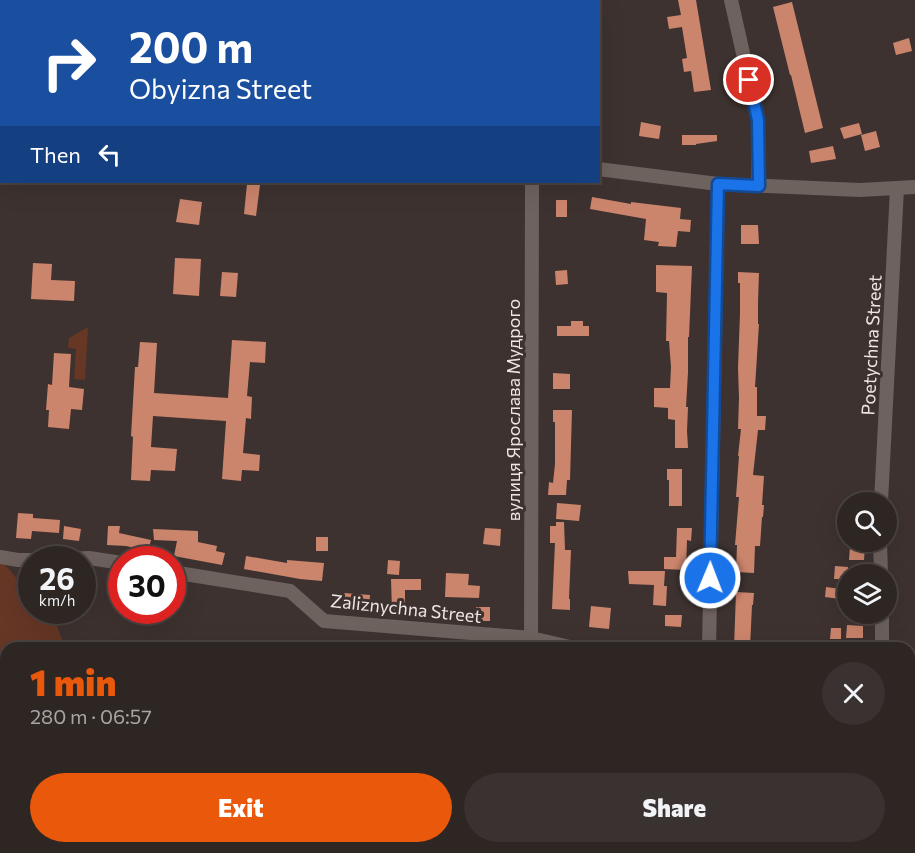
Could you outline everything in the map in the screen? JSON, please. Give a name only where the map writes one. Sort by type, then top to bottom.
[{"type":"street","points":[[732,0],[758,120],[759,186]]},
{"type":"street","points":[[600,169],[718,184],[860,190],[915,187]]},
{"type":"street","name":"вулиця Ярослава Мудрого","points":[[531,183],[531,638]]},
{"type":"street","points":[[709,642],[718,184]]},
{"type":"street","name":"Poetychna Street","points":[[881,492],[897,188]]},
{"type":"street","points":[[0,558],[18,560]]},
{"type":"street","name":"Zaliznychna Street","points":[[186,574],[290,591],[324,621],[531,638],[548,642]]},
{"type":"street","points":[[882,624],[882,642]]},
{"type":"shaded area","points":[[88,327],[85,380],[74,379],[76,349],[68,348],[69,338]]},
{"type":"shaded area","points":[[0,559],[18,580],[18,624],[56,624],[63,642],[0,642]]},
{"type":"building","points":[[678,0],[696,0],[711,90],[694,92],[691,71],[684,72],[682,59],[687,58],[682,27],[669,29],[667,17],[681,15]]},
{"type":"building","points":[[792,2],[823,128],[805,133],[773,7]]},
{"type":"building","points":[[909,38],[912,51],[896,55],[893,43]]},
{"type":"building","points":[[641,122],[661,126],[659,139],[639,136]]},
{"type":"building","points":[[859,123],[862,134],[844,139],[840,128]]},
{"type":"building","points":[[876,131],[880,147],[865,151],[861,135]]},
{"type":"building","points":[[682,135],[717,135],[717,141],[682,145]]},
{"type":"building","points":[[833,146],[836,159],[811,163],[809,151]]},
{"type":"building","points":[[247,184],[260,185],[256,216],[244,214]]},
{"type":"building","points":[[592,197],[631,204],[631,202],[681,208],[680,219],[691,220],[690,232],[678,231],[676,247],[658,246],[659,242],[644,240],[646,219],[590,209]]},
{"type":"building","points":[[180,199],[202,202],[199,225],[176,222]]},
{"type":"building","points":[[556,200],[567,200],[567,217],[556,217]]},
{"type":"building","points":[[741,225],[758,225],[759,244],[741,244]]},
{"type":"building","points":[[175,258],[201,259],[199,296],[173,294]]},
{"type":"building","points":[[33,263],[52,264],[51,280],[75,281],[74,301],[31,299]]},
{"type":"building","points":[[656,265],[692,266],[686,407],[688,407],[688,448],[675,448],[675,420],[668,419],[668,408],[654,407],[654,388],[670,388],[671,367],[669,341],[666,341],[667,293],[656,292]]},
{"type":"building","points":[[567,270],[568,284],[556,285],[555,271]]},
{"type":"building","points":[[222,272],[238,273],[236,297],[220,296]]},
{"type":"building","points":[[738,272],[759,273],[755,387],[757,387],[757,416],[766,416],[765,430],[758,430],[753,475],[764,476],[763,517],[760,546],[755,546],[754,573],[736,572],[737,545],[735,545],[739,497],[736,497],[741,429],[738,429],[740,283],[738,283]]},
{"type":"building","points":[[571,321],[583,321],[583,326],[589,326],[589,336],[557,336],[557,326],[571,326]]},
{"type":"building","points":[[232,340],[266,342],[265,363],[250,362],[247,396],[252,397],[251,419],[246,418],[243,453],[260,455],[259,471],[242,470],[241,481],[222,479],[226,421],[153,416],[151,447],[177,449],[175,471],[151,470],[150,481],[131,480],[135,367],[138,367],[140,342],[157,343],[154,393],[228,398]]},
{"type":"building","points":[[54,353],[71,354],[69,387],[84,389],[82,410],[71,409],[69,429],[48,427],[49,410],[46,410],[48,384],[52,385]]},
{"type":"building","points":[[553,373],[570,374],[570,389],[553,389]]},
{"type":"building","points":[[553,410],[572,410],[570,480],[567,480],[566,495],[548,495],[549,482],[553,483],[555,464]]},
{"type":"building","points":[[667,469],[682,469],[682,506],[669,506]]},
{"type":"building","points":[[557,503],[581,505],[579,521],[556,519]]},
{"type":"building","points":[[18,513],[33,514],[33,518],[60,520],[59,533],[32,531],[31,539],[16,538]]},
{"type":"building","points":[[556,522],[564,522],[565,550],[571,550],[570,610],[552,609],[555,543],[550,543],[550,526],[556,526]]},
{"type":"building","points":[[64,526],[81,529],[79,541],[63,539]]},
{"type":"building","points":[[108,526],[120,526],[119,533],[151,540],[149,546],[107,545]]},
{"type":"building","points":[[485,528],[501,529],[500,546],[483,544]]},
{"type":"building","points":[[677,528],[692,528],[691,541],[687,540],[686,570],[664,569],[664,557],[676,557]]},
{"type":"building","points":[[153,529],[198,531],[198,542],[217,546],[216,551],[225,553],[222,565],[186,558],[186,546],[176,546],[177,541],[154,540]]},
{"type":"building","points":[[316,537],[328,537],[328,551],[316,551]]},
{"type":"building","points":[[850,552],[865,552],[864,560],[849,560]]},
{"type":"building","points":[[246,556],[287,563],[287,560],[324,563],[322,581],[244,569]]},
{"type":"building","points":[[388,560],[400,561],[399,575],[387,574]]},
{"type":"building","points":[[835,566],[837,566],[837,579],[834,579]]},
{"type":"building","points":[[628,571],[665,571],[666,606],[653,605],[654,585],[629,584]]},
{"type":"building","points":[[446,573],[469,574],[468,585],[480,586],[479,598],[445,597]]},
{"type":"building","points":[[391,579],[421,579],[421,590],[405,590],[405,611],[392,611]]},
{"type":"building","points":[[826,587],[837,588],[837,599],[825,597]]},
{"type":"building","points":[[736,592],[754,593],[750,642],[734,642]]},
{"type":"building","points":[[344,593],[370,595],[369,609],[343,607]]},
{"type":"building","points":[[591,606],[611,608],[609,629],[589,627]]},
{"type":"building","points":[[476,607],[490,607],[490,621],[477,621]]},
{"type":"building","points":[[665,615],[682,615],[681,627],[665,626]]},
{"type":"building","points":[[847,625],[863,626],[863,638],[846,638]]},
{"type":"building","points":[[831,628],[841,628],[841,639],[830,639]]},
{"type":"route","points":[[710,578],[718,184],[759,186],[758,120],[749,80]]}]
